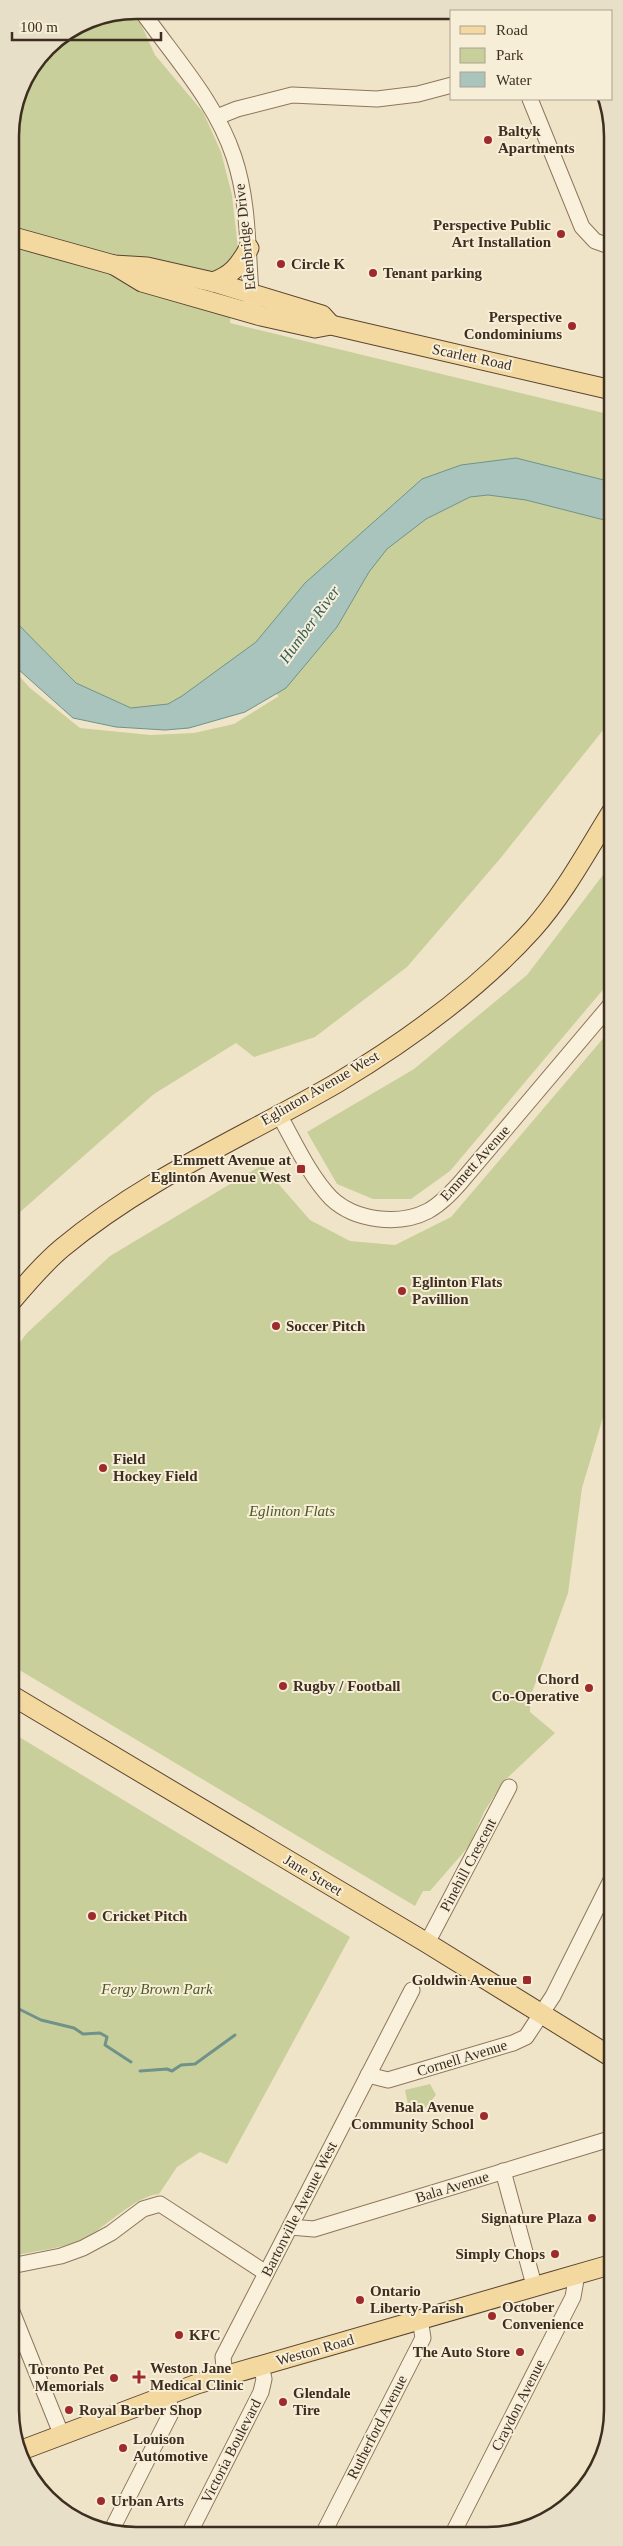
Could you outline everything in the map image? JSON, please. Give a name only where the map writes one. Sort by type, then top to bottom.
[{"type":"main road","name":"Scarlett Road","points":[[19,239],[114,266],[142,282],[253,313],[315,328],[331,325],[604,388]]},
{"type":"main road","points":[[213,282],[230,275],[236,270],[249,248]]},
{"type":"main road","name":"Scarlett Road","points":[[114,266],[147,266],[213,282],[322,315],[331,325]]},
{"type":"main road","name":"Eglinton Avenue West","points":[[19,1294],[61,1249],[98,1219],[137,1192],[278,1113],[337,1083],[399,1042],[464,994],[501,962],[533,928],[564,889],[604,824]]},
{"type":"main road","name":"Jane Street","points":[[19,1700],[542,2012],[604,2052]]},
{"type":"main road","name":"Weston Road","points":[[26,2449],[168,2394],[225,2376],[534,2285],[604,2266]]},
{"type":"street","name":"Edenbridge Drive","points":[[147,19],[217,117],[229,143],[238,173],[246,215],[253,313]]},
{"type":"street","points":[[217,117],[237,108],[292,95],[377,99],[418,94],[450,86]]},
{"type":"street","points":[[530,100],[582,227],[595,241],[604,244]]},
{"type":"street","name":"Emmett Avenue","points":[[278,1113],[319,1182],[348,1210],[376,1219],[418,1215],[437,1205],[460,1183],[604,1012]]},
{"type":"street","name":"Pinehill Crescent","points":[[427,1943],[509,1787]]},
{"type":"street","points":[[542,2012],[553,1996],[604,1892]]},
{"type":"street","name":"Bartonville Avenue West","points":[[225,2376],[223,2357],[412,1990]]},
{"type":"street","name":"Cornell Avenue","points":[[368,2075],[388,2080],[522,2040],[542,2012]]},
{"type":"street","name":"Bala Avenue","points":[[290,2227],[314,2229],[604,2141]]},
{"type":"street","points":[[503,2171],[534,2285]]},
{"type":"street","points":[[19,2264],[61,2256],[83,2248],[111,2233],[143,2209],[160,2204],[266,2273]]},
{"type":"street","name":"Craydon Avenue","points":[[456,2527],[573,2297],[577,2274]]},
{"type":"street","name":"Rutherford Avenue","points":[[326,2527],[423,2338],[420,2319]]},
{"type":"street","points":[[19,2329],[62,2436]]},
{"type":"street","name":"Victoria Boulevard","points":[[193,2527],[261,2392],[264,2379],[261,2365]]},
{"type":"street","points":[[114,2525],[171,2414],[168,2394]]},
{"type":"green space","points":[[138,19],[155,55],[203,112],[221,152],[232,195],[238,249],[230,323],[604,413],[604,729],[499,860],[407,967],[315,1037],[254,1057],[236,1043],[154,1094],[19,1213],[19,676],[30,688],[80,728],[151,735],[194,733],[234,724],[279,696],[236,667],[168,707],[131,708],[76,683],[19,625],[19,128],[25,98],[31,84],[38,71],[53,53],[77,34],[91,28],[113,21]]},
{"type":"green space","points":[[604,874],[604,988],[450,1171],[411,1199],[373,1199],[337,1184],[307,1132],[414,1069],[527,975]]},
{"type":"green space","name":"Eglinton Flats","points":[[604,1037],[604,1414],[582,1488],[568,1593],[530,1698],[530,1712],[555,1733],[503,1782],[484,1812],[469,1846],[430,1891],[423,1891],[415,1906],[19,1670],[19,1344],[27,1333],[110,1256],[262,1165],[310,1220],[350,1241],[395,1245],[451,1217]]},
{"type":"green space","name":"Fergy Brown Park","points":[[19,1737],[350,1937],[227,2164],[200,2152],[177,2167],[159,2194],[149,2196],[130,2206],[83,2239],[57,2247],[19,2254]]},
{"type":"green space","points":[[430,2084],[436,2095],[420,2114],[409,2109],[405,2090]]},
{"type":"water","name":"Humber River","points":[[516,458],[604,480],[604,520],[526,500],[488,495],[470,497],[426,519],[387,549],[369,572],[337,627],[286,688],[245,712],[189,728],[165,730],[116,727],[73,718],[19,670],[19,625],[76,683],[131,708],[168,704],[182,696],[256,642],[305,583],[422,479],[461,465]]},
{"type":"waterway","points":[[19,2009],[41,2020],[74,2028],[83,2034],[100,2033],[107,2037],[105,2045],[131,2062]]},
{"type":"waterway","points":[[140,2071],[167,2069],[172,2071],[181,2065],[195,2064],[235,2035]]},
{"type":"place","name":"Baltyk Apartments","points":[[488,140]]},
{"type":"place","name":"Perspective Public Art Installation","points":[[561,234]]},
{"type":"place","name":"Circle K","points":[[281,264]]},
{"type":"place","name":"Tenant parking","points":[[373,273]]},
{"type":"place","name":"Perspective Condominiums","points":[[572,326]]},
{"type":"place","name":"Emmett Avenue at Eglinton Avenue West","points":[[301,1169]]},
{"type":"place","name":"Eglinton Flats Pavillion","points":[[402,1291]]},
{"type":"place","name":"Soccer Pitch","points":[[276,1326]]},
{"type":"place","name":"Field Hockey Field","points":[[103,1468]]},
{"type":"place","name":"Rugby / Football","points":[[283,1686]]},
{"type":"place","name":"Chord Co-Operative","points":[[589,1688]]},
{"type":"place","name":"Cricket Pitch","points":[[92,1916]]},
{"type":"place","name":"Goldwin Avenue","points":[[527,1980]]},
{"type":"place","name":"Bala Avenue Community School","points":[[484,2116]]},
{"type":"place","name":"Signature Plaza","points":[[592,2218]]},
{"type":"place","name":"Simply Chops","points":[[555,2254]]},
{"type":"place","name":"Ontario Liberty Parish","points":[[360,2300]]},
{"type":"place","name":"October Convenience","points":[[492,2316]]},
{"type":"place","name":"KFC","points":[[179,2335]]},
{"type":"place","name":"The Auto Store","points":[[520,2352]]},
{"type":"place","name":"Weston Jane Medical Clinic","points":[[139,2377]]},
{"type":"place","name":"Toronto Pet Memorials","points":[[114,2378]]},
{"type":"place","name":"Glendale Tire","points":[[283,2402]]},
{"type":"place","name":"Royal Barber Shop","points":[[69,2410]]},
{"type":"place","name":"Louison Automotive","points":[[123,2448]]},
{"type":"place","name":"Urban Arts","points":[[101,2501]]}]
